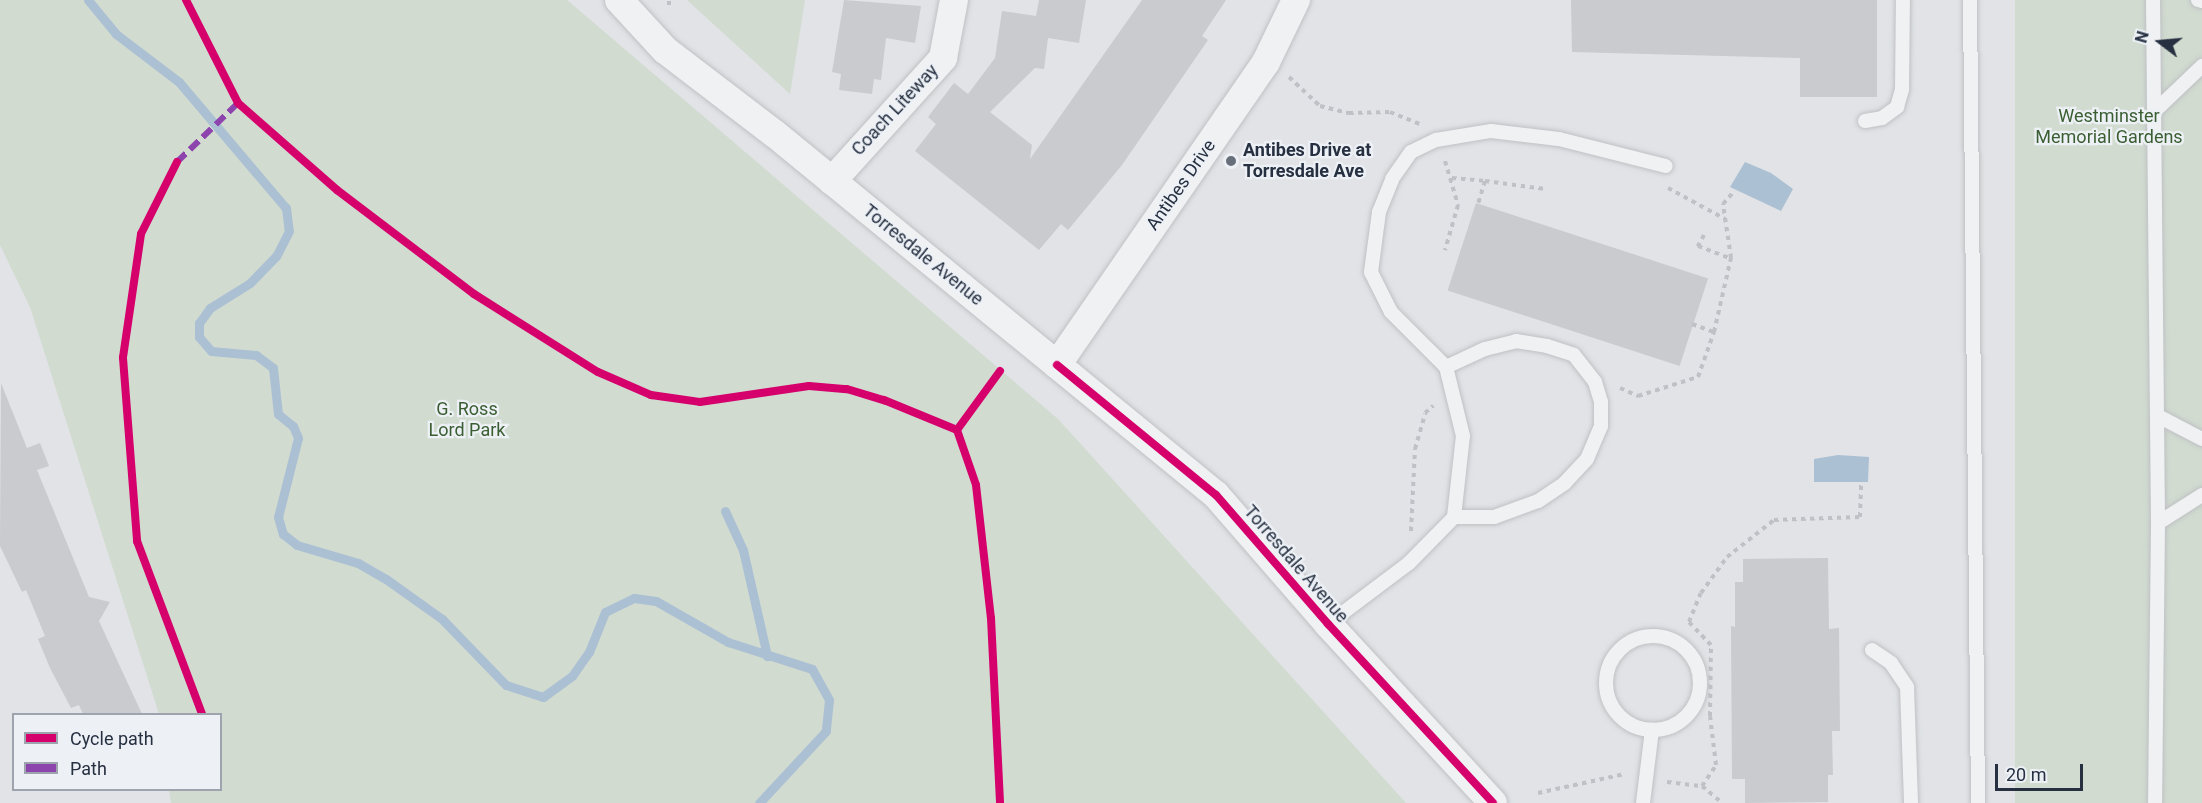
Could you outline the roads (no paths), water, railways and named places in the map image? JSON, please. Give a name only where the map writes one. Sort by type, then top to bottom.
[{"type":"street","name":"Torresdale Avenue","points":[[619,0],[665,50],[832,181],[1216,495],[1328,624],[1493,803]]},
{"type":"street","name":"Coach Liteway","points":[[832,181],[943,58],[954,0]]},
{"type":"street","name":"Antibes Drive","points":[[1057,365],[1266,62],[1296,0]]},
{"type":"lane","points":[[1865,121],[1882,118],[1897,107],[1902,89],[1902,0]]},
{"type":"lane","points":[[1970,0],[1978,803]]},
{"type":"lane","points":[[2153,0],[2158,416],[2155,803]]},
{"type":"lane","points":[[2156,110],[2202,66]]},
{"type":"lane","points":[[1328,624],[1409,563],[1454,518],[1463,436],[1446,367],[1390,312],[1371,272],[1379,212],[1392,179],[1411,152],[1436,140],[1491,131],[1559,139],[1666,166]]},
{"type":"lane","points":[[1446,367],[1485,349],[1516,341],[1547,346],[1574,355],[1595,382],[1601,402],[1601,426],[1587,459],[1565,483],[1538,501],[1494,517],[1454,518]]},
{"type":"lane","points":[[2158,416],[2202,439]]},
{"type":"lane","points":[[2158,524],[2202,495]]},
{"type":"lane","points":[[1661,636],[1688,651],[1700,680],[1695,702],[1681,721],[1652,730],[1636,728],[1620,717],[1606,694],[1605,678],[1610,663],[1631,641],[1661,636]]},
{"type":"lane","points":[[1872,650],[1891,663],[1907,687],[1911,803]]},
{"type":"lane","points":[[1643,803],[1648,778],[1652,730]]},
{"type":"water","points":[[1745,162],[1771,173],[1793,189],[1781,211],[1730,187]]},
{"type":"water","points":[[1838,455],[1869,457],[1868,482],[1814,482],[1814,459]]},
{"type":"waterway","points":[[88,0],[116,34],[179,82],[286,208],[289,231],[276,256],[250,283],[210,308],[199,323],[199,337],[211,351],[256,355],[273,368],[278,414],[293,426],[298,438],[278,517],[283,534],[297,545],[358,563],[386,579],[442,619],[506,685],[543,697],[572,676],[589,652],[605,612],[634,598],[656,601],[728,642],[812,669],[829,700],[826,731],[759,803]]},
{"type":"waterway","points":[[725,511],[743,550],[767,656]]},
{"type":"place","name":"Antibes Drive at Torresdale Ave","points":[[1231,161]]},
{"type":"park label","name":"Westminster Memorial Gardens","points":[[2109,127]]},
{"type":"park label","name":"G. Ross Lord Park","points":[[467,420]]}]
